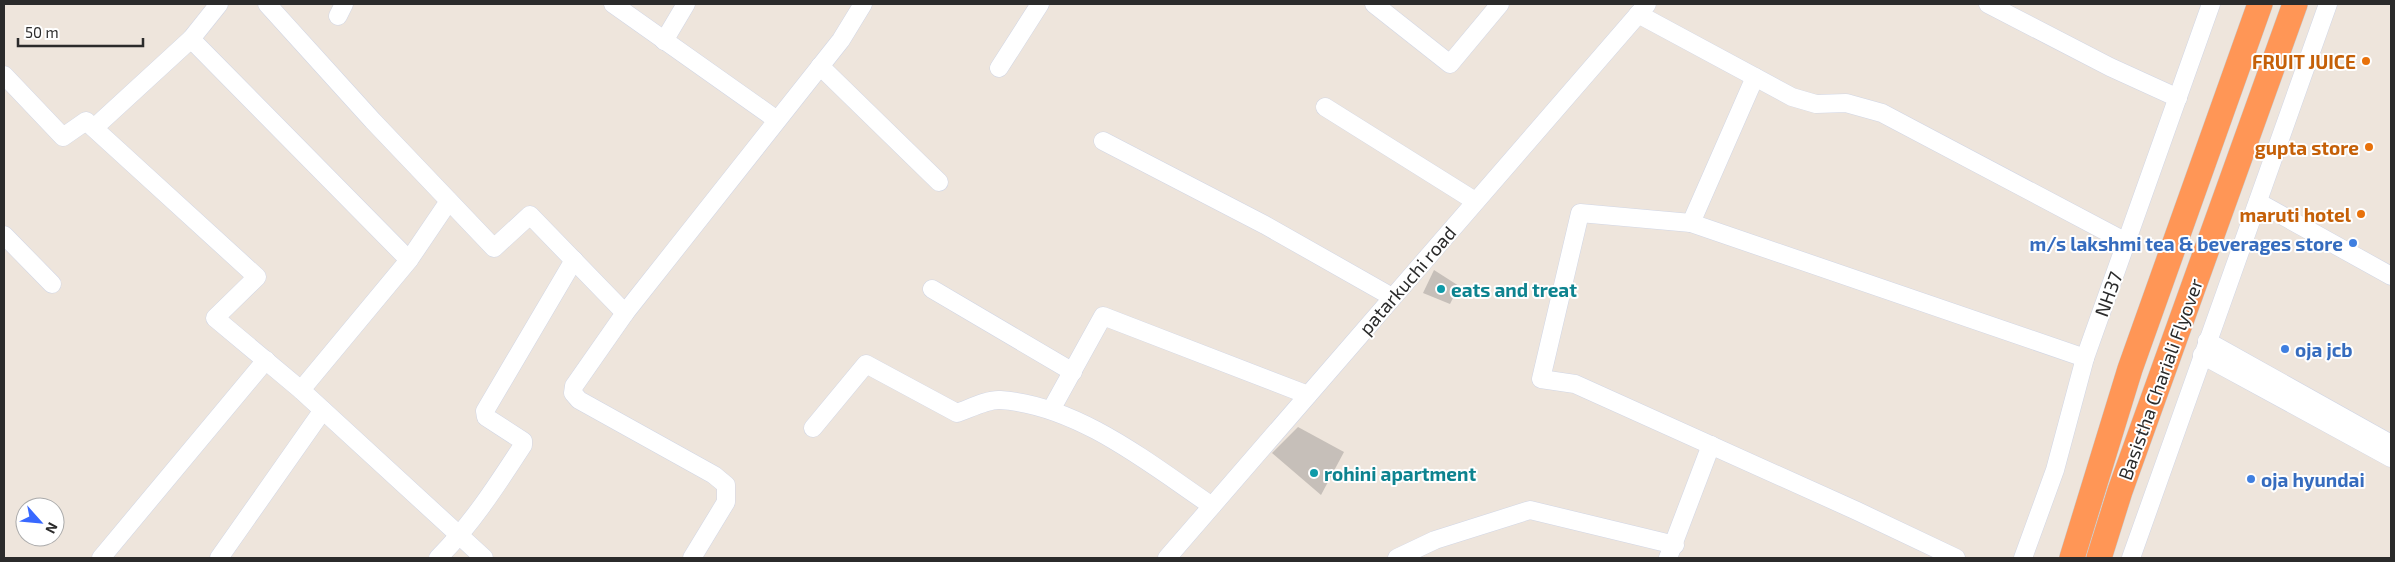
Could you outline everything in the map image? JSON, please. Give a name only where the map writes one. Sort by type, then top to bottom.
[{"type":"highway","name":"Basistha Chariali Flyover","points":[[2072,558],[2130,369],[2260,4]]},
{"type":"highway","name":"Basistha Chariali Flyover","points":[[2099,558],[2120,491],[2295,4]]},
{"type":"street","points":[[94,128],[191,39],[219,4]]},
{"type":"street","points":[[267,4],[373,121],[494,248],[530,215],[625,312]]},
{"type":"street","points":[[613,4],[777,120]]},
{"type":"street","points":[[664,41],[686,4]]},
{"type":"street","points":[[692,558],[726,502],[726,485],[714,475],[579,400],[573,393],[574,386],[625,312],[841,40],[863,4]]},
{"type":"street","points":[[999,68],[1040,4]]},
{"type":"street","points":[[1374,4],[1450,64],[1500,4]]},
{"type":"street","points":[[1988,4],[2110,67],[2178,98]]},
{"type":"street","name":"NH37","points":[[2023,558],[2055,470],[2085,358],[2211,4]]},
{"type":"street","points":[[2131,558],[2204,348],[2328,4]]},
{"type":"street","points":[[1643,9],[1755,77],[1792,97],[1816,104],[1846,103],[1882,113],[2126,242]]},
{"type":"street","name":"patarkuchi road","points":[[1167,558],[1643,9]]},
{"type":"street","points":[[191,39],[409,260]]},
{"type":"street","points":[[820,66],[939,182]]},
{"type":"street","points":[[4,75],[63,137],[86,121],[257,276],[216,318],[301,390],[484,558]]},
{"type":"street","points":[[1691,223],[1755,77]]},
{"type":"street","points":[[1325,107],[1474,202]]},
{"type":"street","points":[[1103,141],[1266,225],[1392,297]]},
{"type":"street","points":[[301,390],[409,260],[449,201]]},
{"type":"street","points":[[2258,202],[2391,276]]},
{"type":"street","points":[[1956,558],[1857,510],[1574,384],[1541,379],[1580,213],[1691,223],[2085,358]]},
{"type":"street","points":[[4,234],[52,284]]},
{"type":"street","points":[[438,558],[460,536],[485,504],[523,445],[523,441],[518,436],[486,417],[484,411],[574,260]]},
{"type":"street","points":[[932,289],[1073,372]]},
{"type":"street","points":[[1051,410],[1104,316],[1308,395]]},
{"type":"street","points":[[2204,348],[2391,444]]},
{"type":"street","points":[[2204,348],[2391,458]]},
{"type":"street","points":[[100,558],[266,360]]},
{"type":"street","points":[[814,428],[866,364],[957,414],[999,400],[1051,410],[1115,440],[1212,506]]},
{"type":"street","points":[[219,558],[323,410]]},
{"type":"street","points":[[1397,558],[1435,540],[1530,510],[1671,552],[1711,445]]},
{"type":"building","name":"eats and treat","points":[[1434,270],[1459,286],[1450,304],[1423,293]]},
{"type":"building","name":"rohini apartment","points":[[1298,427],[1344,452],[1321,495],[1272,453]]},
{"type":"place","name":"FRUIT JUICE","points":[[2366,61]]},
{"type":"place","name":"gupta store","points":[[2369,147]]},
{"type":"place","name":"maruti hotel","points":[[2361,214]]},
{"type":"place","name":"m/s lakshmi tea & beverages store","points":[[2353,243]]},
{"type":"place","name":"eats and treat","points":[[1441,289]]},
{"type":"place","name":"oja jcb","points":[[2285,349]]},
{"type":"place","name":"rohini apartment","points":[[1314,473]]},
{"type":"place","name":"oja hyundai","points":[[2251,479]]}]
